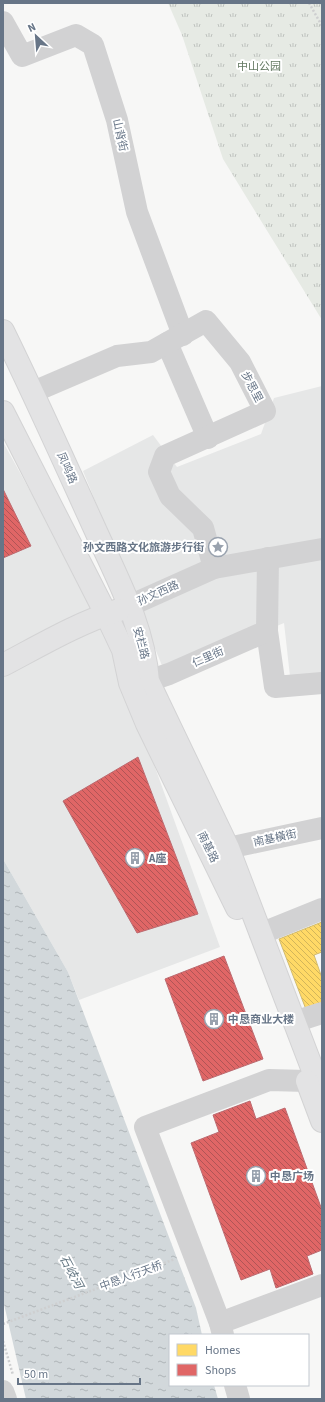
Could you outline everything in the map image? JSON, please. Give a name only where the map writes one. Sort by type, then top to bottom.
[{"type":"main road","name":"凤鸣路","points":[[3,331],[33,392],[130,606]]},
{"type":"main road","points":[[3,412],[106,614]]},
{"type":"main road","name":"孙文西路","points":[[3,665],[106,614],[130,606]]},
{"type":"main road","name":"安栏路","points":[[130,606],[147,658],[148,681]]},
{"type":"main road","name":"南基路","points":[[106,614],[123,650],[130,683],[147,724],[212,854],[317,1082]]},
{"type":"main road","name":"南基路","points":[[148,681],[228,848],[317,1082]]},
{"type":"main road","points":[[317,1082],[322,1121]]},
{"type":"street","name":"山背街","points":[[3,22],[22,56],[76,35],[93,45],[117,120],[137,212],[175,339]]},
{"type":"street","name":"步思里","points":[[33,392],[117,356],[151,352],[206,322],[240,362],[265,411],[208,438],[165,456],[159,472],[170,496],[203,528],[214,568]]},
{"type":"street","points":[[175,339],[208,438]]},
{"type":"street","name":"孙文西路","points":[[130,606],[214,568],[322,549]]},
{"type":"street","points":[[268,558],[267,631],[275,687],[322,683]]},
{"type":"street","name":"仁里街","points":[[148,681],[169,674],[267,631]]},
{"type":"street","name":"南基橫街","points":[[228,848],[322,828]]},
{"type":"street","points":[[260,934],[322,909]]},
{"type":"street","points":[[294,1022],[322,1013]]},
{"type":"street","points":[[317,1082],[269,1080],[145,1127],[222,1329],[322,1285]]},
{"type":"street","points":[[6,1399],[8,1384]]},
{"type":"street","points":[[235,1386],[239,1399]]},
{"type":"path","points":[[309,3],[322,26]]},
{"type":"path","name":"中恳人行天桥","points":[[3,1324],[192,1253]]},
{"type":"path","points":[[3,1341],[8,1384]]},
{"type":"shaded area","name":"孙文西路文化旅游步行街","points":[[322,386],[322,678],[291,685],[284,623],[165,673],[83,471],[153,435],[177,467],[261,434],[274,398]]},
{"type":"shaded area","points":[[3,442],[72,567],[118,665],[220,947],[79,1000],[68,972],[3,859]]},
{"type":"green space","name":"中山公园","points":[[168,3],[322,3],[322,320],[223,159],[182,35]]},
{"type":"water","name":"石岐河","points":[[3,859],[68,972],[196,1308],[202,1334],[169,1334],[169,1386],[214,1386],[218,1399],[26,1399],[3,1300]]},
{"type":"building: Homes","points":[[322,922],[322,952],[314,955],[322,978],[322,1006],[307,1012],[279,939]]},
{"type":"building: Shops","points":[[3,489],[31,546],[3,558]]},
{"type":"building: Shops","name":"A座","points":[[138,757],[198,914],[137,933],[63,801]]},
{"type":"building: Shops","name":"中恳商业大楼","points":[[224,956],[263,1059],[203,1081],[165,979]]},
{"type":"building: Shops","name":"中恳广场","points":[[250,1101],[256,1119],[285,1108],[322,1210],[322,1250],[307,1256],[313,1274],[276,1288],[270,1269],[241,1280],[191,1143],[219,1132],[213,1115]]},
{"type":"place","name":"孙文西路文化旅游步行街","points":[[218,547]]},
{"type":"place","name":"A座","points":[[135,858]]},
{"type":"place","name":"中恳商业大楼","points":[[214,1019]]},
{"type":"place","name":"中恳广场","points":[[256,1176]]}]
